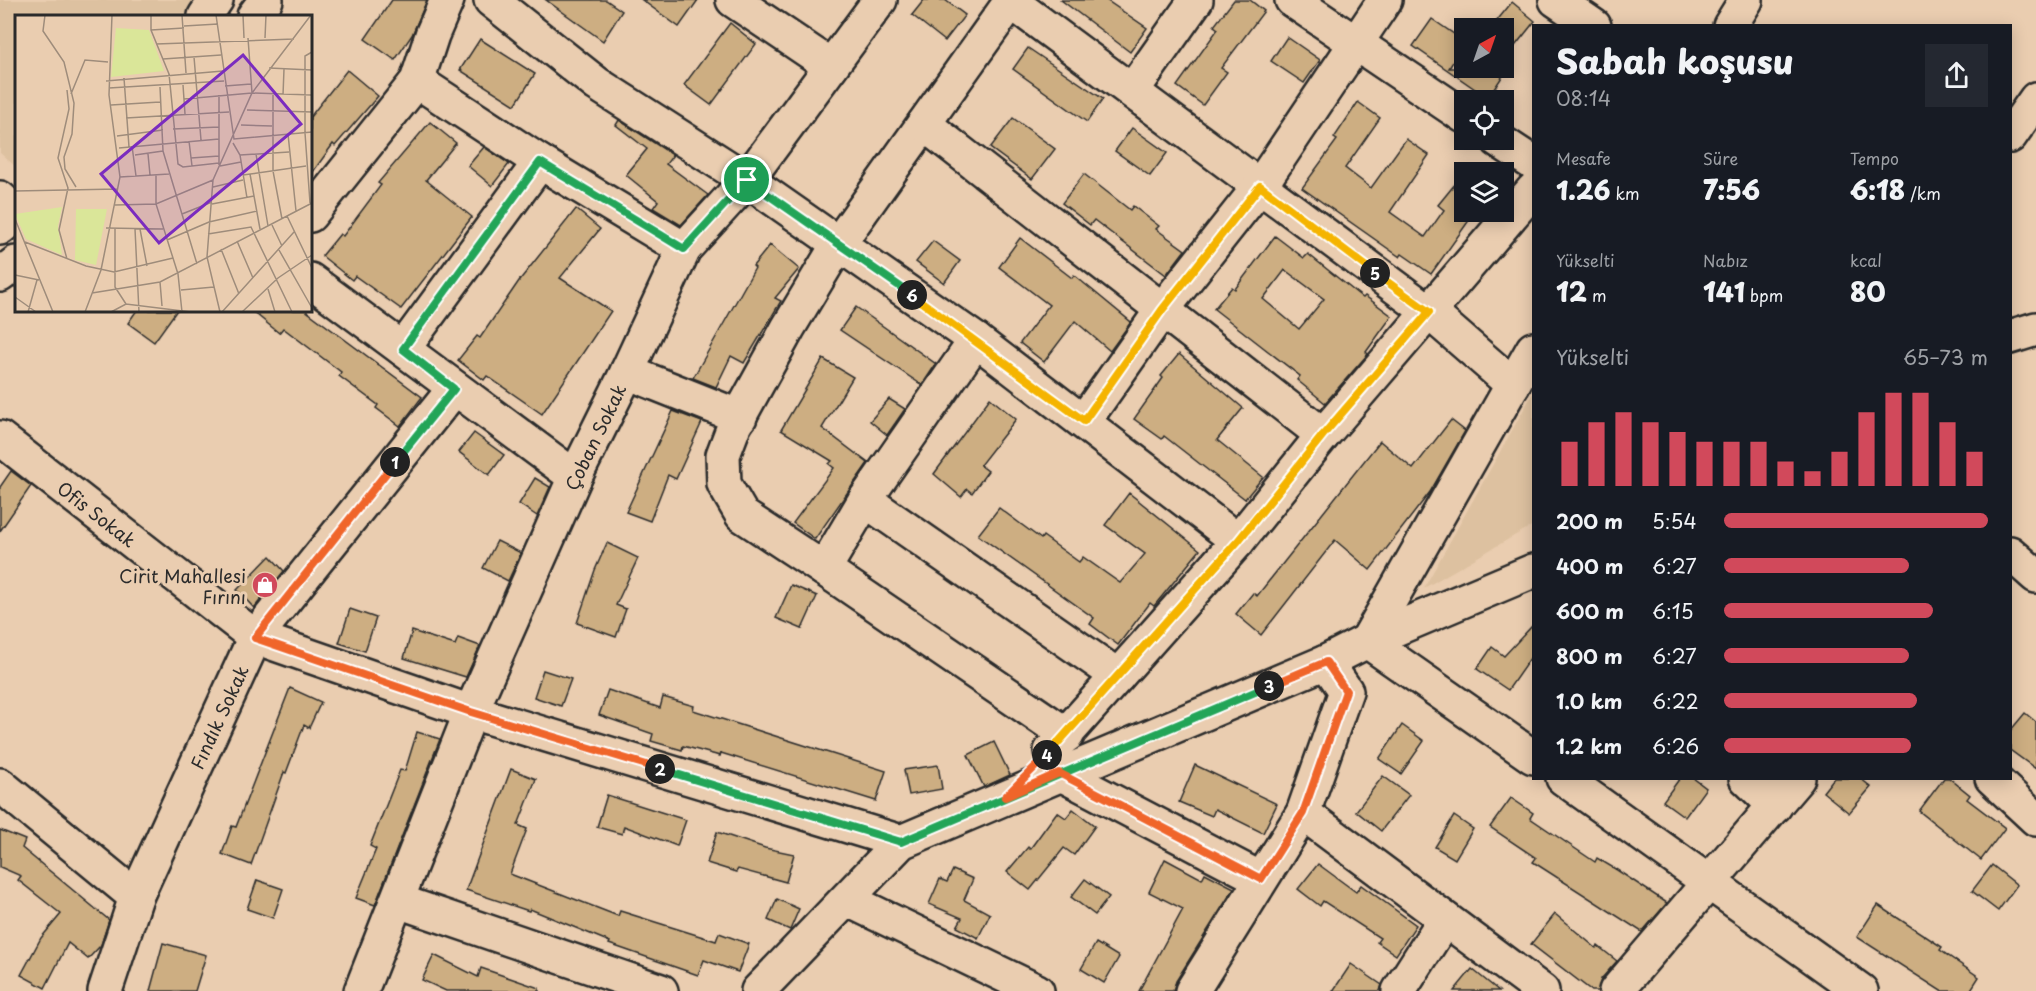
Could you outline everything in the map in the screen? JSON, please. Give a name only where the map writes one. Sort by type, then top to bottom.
[{"type":"street","points":[[206,15],[216,0]]},
{"type":"street","points":[[255,15],[266,0]]},
{"type":"street","points":[[312,212],[417,81],[432,35],[447,0]]},
{"type":"street","points":[[491,0],[597,84],[747,180],[976,340],[1238,541]]},
{"type":"street","points":[[734,0],[831,66]]},
{"type":"street","name":"Çoban Sokak","points":[[361,991],[471,712],[575,477],[684,249],[747,180],[880,0]]},
{"type":"street","points":[[1067,735],[825,569],[742,515],[724,484],[723,455],[740,417],[788,328],[839,243],[1011,0],[1429,312],[1513,385]]},
{"type":"street","points":[[1132,91],[1196,0]]},
{"type":"street","points":[[1292,0],[1454,109]]},
{"type":"street","points":[[1084,421],[1162,310],[1260,186],[1385,0]]},
{"type":"street","points":[[1556,0],[1591,24]]},
{"type":"street","points":[[1731,24],[1746,0]]},
{"type":"street","points":[[417,81],[540,162],[684,249]]},
{"type":"street","points":[[2012,132],[2036,99]]},
{"type":"street","points":[[924,124],[1323,435]]},
{"type":"street","points":[[1513,150],[1532,162]]},
{"type":"street","points":[[403,349],[540,162]]},
{"type":"street","points":[[1005,797],[1067,735],[1238,541],[1323,435],[1532,191]]},
{"type":"street","points":[[0,198],[15,213]]},
{"type":"street","points":[[0,228],[15,215]]},
{"type":"street","points":[[0,275],[15,264]]},
{"type":"street","points":[[312,281],[575,477]]},
{"type":"street","points":[[2012,336],[2036,329]]},
{"type":"street","points":[[825,569],[865,500],[976,340]]},
{"type":"street","points":[[1367,641],[1532,351]]},
{"type":"street","points":[[627,372],[740,417]]},
{"type":"street","name":"Fındık Sokak","points":[[105,991],[136,897],[255,638],[454,389]]},
{"type":"street","name":"Ofis Sokak","points":[[0,438],[255,638],[471,712],[901,842]]},
{"type":"street","points":[[865,500],[1118,676]]},
{"type":"street","points":[[2012,555],[2036,576]]},
{"type":"street","points":[[758,991],[848,900],[901,842],[1059,773],[1326,662],[1367,641],[1531,575]]},
{"type":"street","points":[[1367,641],[1532,757]]},
{"type":"street","points":[[1192,991],[1303,813],[1346,691],[1326,662]]},
{"type":"street","points":[[1059,773],[1261,879]]},
{"type":"street","points":[[1566,780],[1710,882],[1851,988]]},
{"type":"street","points":[[1748,780],[1775,806]]},
{"type":"street","points":[[1616,991],[1796,780]]},
{"type":"street","points":[[1994,780],[2036,819]]},
{"type":"street","points":[[0,785],[136,897]]},
{"type":"street","points":[[1303,813],[1542,991]]},
{"type":"street","points":[[848,900],[1037,991]]},
{"type":"street","points":[[398,901],[661,991]]},
{"type":"street","points":[[1399,991],[1445,919]]},
{"type":"shaded area","points":[[0,0],[199,0],[187,15],[15,15],[15,166],[0,153]]},
{"type":"shaded area","points":[[1532,395],[1532,526],[1424,588]]},
{"type":"building","points":[[392,0],[427,0],[412,35],[395,60],[365,39]]},
{"type":"building","points":[[546,0],[606,0],[622,11],[603,41]]},
{"type":"building","points":[[642,0],[698,0],[679,27]]},
{"type":"building","points":[[924,0],[945,0],[965,15],[945,41],[912,15]]},
{"type":"building","points":[[1061,0],[1106,0],[1147,28],[1130,52]]},
{"type":"building","points":[[1234,0],[1250,0],[1264,11],[1221,68],[1227,72],[1203,105],[1177,86],[1218,29],[1214,26]]},
{"type":"building","points":[[1512,2],[1535,21],[1514,47],[1514,18],[1499,18]]},
{"type":"building","points":[[1432,19],[1454,34],[1454,60],[1449,68],[1454,68],[1454,74],[1413,46]]},
{"type":"building","points":[[730,23],[756,44],[711,105],[684,85]]},
{"type":"building","points":[[1287,37],[1320,60],[1304,83],[1271,61]]},
{"type":"building","points":[[480,39],[535,74],[515,105],[460,70]]},
{"type":"building","points":[[1028,48],[1103,99],[1087,122],[1013,69]]},
{"type":"building","points":[[347,70],[378,96],[335,146],[333,144],[312,173],[312,114]]},
{"type":"building","points":[[1459,78],[1501,78],[1493,90],[1476,90]]},
{"type":"building","points":[[1358,102],[1380,118],[1345,168],[1371,188],[1406,139],[1429,155],[1390,212],[1425,237],[1444,210],[1438,205],[1454,185],[1454,222],[1468,222],[1431,274],[1402,254],[1400,257],[1302,188],[1337,140],[1334,138]]},
{"type":"building","points":[[1013,118],[1055,149],[1032,179],[990,148]]},
{"type":"building","points":[[619,120],[673,155],[666,164],[708,195],[681,225],[653,208],[658,201],[626,175],[647,149],[616,125]]},
{"type":"building","points":[[430,122],[456,143],[426,180],[472,217],[401,309],[355,276],[352,280],[322,256],[340,234],[343,236],[381,185],[378,183]]},
{"type":"building","points":[[1132,128],[1167,153],[1150,176],[1115,151]]},
{"type":"building","points":[[484,147],[509,164],[492,186],[468,166]]},
{"type":"building","points":[[1084,174],[1130,210],[1133,206],[1159,226],[1156,229],[1185,250],[1166,275],[1094,220],[1090,225],[1062,203]]},
{"type":"building","points":[[576,209],[600,229],[560,278],[611,311],[542,414],[487,376],[484,380],[458,360],[477,336],[480,338],[519,281]]},
{"type":"building","points":[[1275,236],[1304,258],[1308,254],[1363,298],[1365,296],[1392,316],[1366,352],[1368,354],[1325,403],[1297,380],[1300,376],[1214,309],[1232,287],[1235,289]],"holes":[[[1285,270],[1324,299],[1299,329],[1263,299]]]},
{"type":"building","points":[[1020,238],[1072,278],[1074,275],[1131,322],[1110,351],[1075,321],[1044,362],[1020,343],[1049,305],[999,267]]},
{"type":"building","points":[[933,241],[960,261],[944,283],[916,262]]},
{"type":"building","points":[[770,245],[799,269],[775,298],[781,301],[744,363],[731,356],[716,387],[693,378],[755,268],[753,266]]},
{"type":"building","points":[[856,307],[936,364],[922,385],[840,330]]},
{"type":"building","points":[[136,312],[176,312],[154,342],[128,323]]},
{"type":"building","points":[[253,312],[308,312],[422,397],[400,426],[376,408],[378,405],[339,376],[341,372],[283,328],[279,333]]},
{"type":"building","points":[[1179,354],[1243,408],[1217,440],[1263,477],[1245,499],[1164,436],[1162,439],[1134,419],[1163,378],[1161,376]]},
{"type":"building","points":[[823,359],[853,377],[822,428],[868,463],[815,539],[793,523],[834,468],[829,464],[832,461],[781,430]]},
{"type":"building","points":[[990,398],[1016,419],[980,465],[988,471],[972,493],[967,489],[961,497],[934,474]]},
{"type":"building","points":[[889,399],[905,409],[887,435],[870,421]]},
{"type":"building","points":[[673,411],[702,422],[676,479],[668,475],[650,521],[626,512]]},
{"type":"building","points":[[1451,420],[1465,431],[1430,492],[1370,570],[1335,540],[1261,635],[1236,614],[1253,593],[1257,596],[1380,441],[1413,469]]},
{"type":"building","points":[[474,433],[504,455],[489,475],[459,452]]},
{"type":"building","points":[[11,471],[31,486],[0,531],[0,487]]},
{"type":"building","points":[[535,478],[550,487],[537,516],[519,504]]},
{"type":"building","points":[[1129,493],[1200,550],[1154,606],[1150,603],[1118,645],[1090,624],[1094,618],[978,535],[999,508],[1041,539],[1043,536],[1079,562],[1083,557],[1120,583],[1145,554],[1105,525]]},
{"type":"building","points":[[497,541],[521,553],[508,581],[483,568]]},
{"type":"building","points":[[607,543],[638,558],[616,605],[626,609],[616,637],[577,623]]},
{"type":"building","name":"Cirit Mahallesi Fırını","points":[[270,556],[284,571],[254,608],[237,590]]},
{"type":"building","points":[[791,585],[817,596],[802,629],[776,618]]},
{"type":"building","points":[[350,609],[376,618],[365,651],[339,643]]},
{"type":"building","points":[[1532,626],[1532,655],[1508,690],[1477,669],[1492,647],[1504,656]]},
{"type":"building","points":[[412,631],[455,645],[458,638],[480,646],[466,677],[404,658]]},
{"type":"building","points":[[543,670],[571,679],[561,706],[534,697]]},
{"type":"building","points":[[290,688],[321,702],[309,728],[304,725],[286,773],[284,772],[251,865],[222,854],[232,826],[236,827]]},
{"type":"building","points":[[608,690],[660,708],[663,697],[694,706],[693,710],[886,771],[876,801],[721,753],[720,756],[683,746],[682,750],[651,741],[653,734],[599,715]]},
{"type":"building","points":[[2025,713],[2036,722],[2036,769],[2012,751],[2012,729]]},
{"type":"building","points":[[1402,725],[1424,741],[1401,774],[1379,759]]},
{"type":"building","points":[[417,732],[440,739],[375,905],[356,898],[376,849],[370,846],[400,770],[405,771]]},
{"type":"building","points":[[994,742],[1010,775],[984,787],[968,755]]},
{"type":"building","points":[[938,765],[942,789],[909,795],[904,770]]},
{"type":"building","points":[[1195,765],[1277,804],[1263,833],[1215,809],[1212,816],[1179,802]]},
{"type":"building","points":[[511,769],[536,779],[518,825],[527,829],[510,874],[618,916],[620,911],[716,941],[719,933],[749,944],[738,972],[704,960],[698,975],[609,944],[610,942],[530,909],[529,911],[466,890]]},
{"type":"building","points":[[1383,776],[1409,795],[1381,831],[1356,811]]},
{"type":"building","points":[[1679,780],[1696,780],[1706,788],[1685,817],[1663,801]]},
{"type":"building","points":[[1832,780],[1862,780],[1871,787],[1849,813],[1823,792]]},
{"type":"building","points":[[1942,780],[1951,780],[1970,795],[1967,799],[2005,828],[1981,860],[1919,811]]},
{"type":"building","points":[[607,795],[686,820],[677,846],[624,826],[622,834],[597,827]]},
{"type":"building","points":[[1511,798],[1533,813],[1530,818],[1595,862],[1597,858],[1667,903],[1642,932],[1533,862],[1536,858],[1490,827]]},
{"type":"building","points":[[1073,809],[1095,826],[1074,855],[1064,848],[1030,890],[1007,872],[1028,847],[1030,849],[1057,812],[1066,818]]},
{"type":"building","points":[[1454,816],[1473,829],[1455,859],[1435,847]]},
{"type":"building","points":[[0,830],[25,840],[22,848],[109,920],[101,945],[88,959],[68,943],[45,988],[21,975],[41,938],[61,914],[18,880],[21,876],[0,867]]},
{"type":"building","points":[[717,832],[765,848],[794,854],[786,882],[738,869],[736,872],[707,863]]},
{"type":"building","points":[[1165,859],[1202,879],[1205,873],[1234,888],[1176,981],[1173,991],[1139,991],[1183,909],[1149,892]]},
{"type":"building","points":[[1318,864],[1356,892],[1361,885],[1416,925],[1396,955],[1377,942],[1380,938],[1323,901],[1320,906],[1298,889]]},
{"type":"building","points":[[1992,865],[2017,885],[1998,911],[1972,891]]},
{"type":"building","points":[[953,870],[973,879],[964,900],[990,914],[978,938],[957,927],[962,918],[929,904],[940,879],[947,882]]},
{"type":"building","points":[[1085,879],[1109,897],[1095,915],[1071,897]]},
{"type":"building","points":[[257,880],[283,889],[273,918],[247,909]]},
{"type":"building","points":[[777,899],[799,909],[790,930],[768,920]]},
{"type":"building","points":[[1878,905],[1942,947],[1940,950],[1979,977],[1970,991],[1941,991],[1857,937]]},
{"type":"building","points":[[1555,914],[1596,948],[1598,946],[1617,961],[1601,979],[1598,991],[1592,991],[1531,944]]},
{"type":"building","points":[[163,943],[206,955],[195,991],[150,991]]},
{"type":"building","points":[[1096,943],[1119,957],[1104,983],[1081,969]]},
{"type":"building","points":[[434,955],[478,977],[481,968],[539,988],[539,991],[446,991],[422,980]]},
{"type":"building","points":[[1351,964],[1382,985],[1380,991],[1333,991]]},
{"type":"building","points":[[1472,969],[1499,991],[1454,991]]},
{"type":"place","name":"Cirit Mahallesi Fırını","points":[[265,585]]},
{"type":"route","points":[[747,180],[684,249],[540,162],[403,349],[454,389],[255,638],[471,712],[901,842],[1005,797],[1059,773],[1326,662],[1346,691],[1303,813],[1261,879],[1059,773],[1005,797],[1067,735],[1238,541],[1323,435],[1429,312],[1260,186],[1162,310],[1084,421],[976,340],[747,180]]}]
